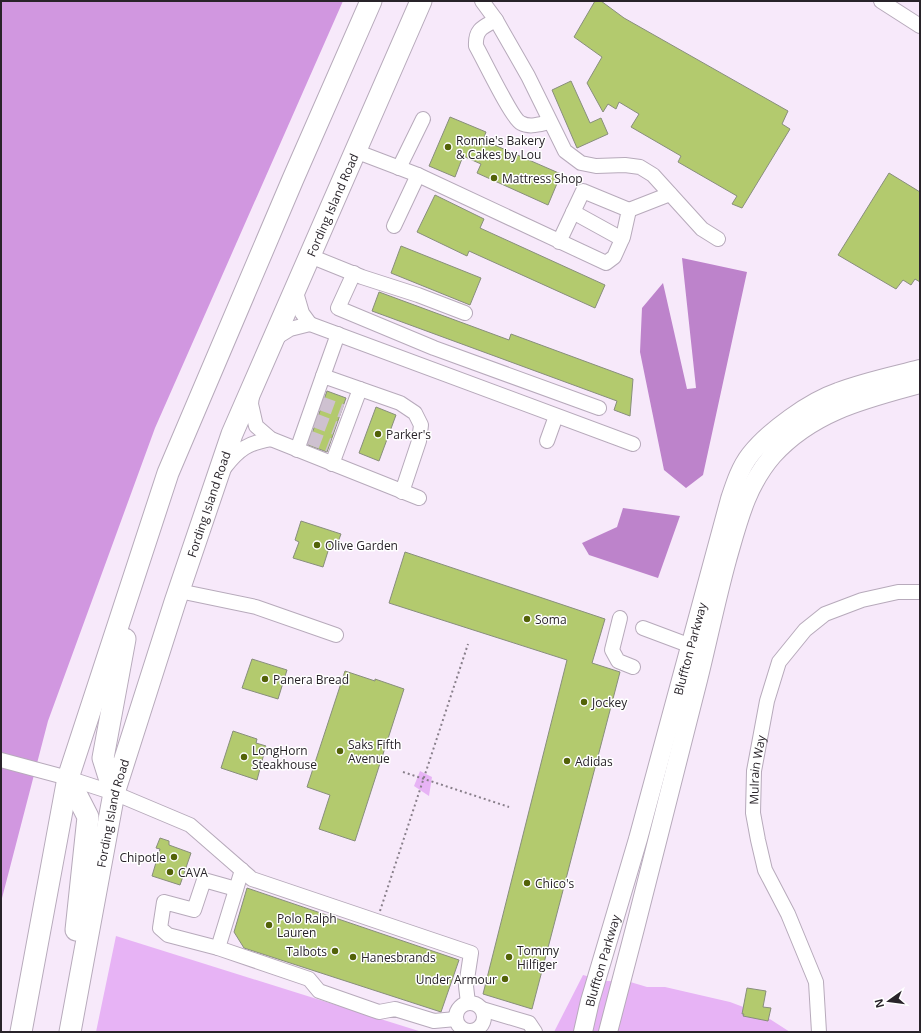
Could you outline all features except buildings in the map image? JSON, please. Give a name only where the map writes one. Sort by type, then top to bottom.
[{"type":"highway","points":[[21,1032],[68,778],[168,474],[293,179],[371,1]]},
{"type":"highway","name":"Fording Island Road","points":[[70,1032],[114,793],[217,478],[232,434],[419,4]]},
{"type":"highway","points":[[114,793],[103,758],[140,558]]},
{"type":"highway","points":[[66,1032],[88,817],[68,778]]},
{"type":"main road","name":"Bluffton Parkway","points":[[583,1032],[590,1001],[638,839],[730,499],[738,475],[749,455],[769,435],[805,408],[837,392],[920,369]]},
{"type":"main road","name":"Bluffton Parkway","points":[[608,1032],[636,927],[725,567],[740,514],[753,482],[773,455],[794,436],[823,416],[863,399],[920,384]]},
{"type":"street","points":[[482,1],[496,20],[528,76],[565,151],[581,163],[596,166],[625,165],[640,167],[653,175],[702,229],[718,238]]},
{"type":"street","points":[[881,1],[920,26]]},
{"type":"street","points":[[496,20],[480,28],[476,37],[476,46],[511,112],[519,122],[530,126],[550,122]]},
{"type":"street","points":[[399,168],[423,119]]},
{"type":"street","points":[[355,151],[418,175],[606,263],[614,257],[622,239],[629,210]]},
{"type":"street","points":[[394,226],[418,175]]},
{"type":"street","points":[[559,242],[583,191],[629,210],[670,194]]},
{"type":"street","points":[[573,212],[622,239]]},
{"type":"street","points":[[310,256],[465,313]]},
{"type":"street","points":[[354,273],[338,308],[434,348],[599,408]]},
{"type":"street","points":[[295,289],[302,313],[310,324]]},
{"type":"street","points":[[273,339],[290,329],[310,324],[634,444]]},
{"type":"street","points":[[297,450],[305,436],[317,402],[323,376],[338,334]]},
{"type":"street","points":[[323,376],[400,403],[415,412],[421,425],[419,441],[402,492]]},
{"type":"street","points":[[254,383],[251,404],[253,416],[256,426],[271,440],[419,498]]},
{"type":"street","points":[[332,464],[334,447],[346,412],[360,389]]},
{"type":"street","points":[[547,441],[556,416]]},
{"type":"street","points":[[217,478],[234,455],[246,446],[257,442],[271,440]]},
{"type":"street","points":[[179,591],[256,607],[336,635]]},
{"type":"street","name":"Mulrain Way","points":[[819,1032],[816,982],[788,914],[765,870],[753,813],[754,771],[767,701],[779,662],[805,630],[825,614],[862,600],[898,592],[920,592]]},
{"type":"street","points":[[620,618],[612,650],[618,661],[633,667]]},
{"type":"street","points":[[643,628],[691,646]]},
{"type":"street","points":[[1,760],[68,778],[114,793],[190,825],[252,879],[471,953],[466,986],[468,1003]]},
{"type":"street","points":[[218,948],[242,870]]},
{"type":"street","points":[[236,889],[204,880],[194,910],[164,902],[160,928],[168,935],[218,948],[309,980],[319,991],[379,1012],[395,1009],[434,1021],[456,1019]]},
{"type":"street","points":[[474,1003],[482,1009],[484,1020],[482,1025],[484,1030],[467,1031],[458,1024],[456,1019],[459,1008],[463,1005],[474,1003]]},
{"type":"street","points":[[482,1009],[529,1023],[534,1032]]},
{"type":"path","points":[[376,921],[468,644]]},
{"type":"path","points":[[403,772],[509,807]]},
{"type":"shaded area","points":[[1,1],[343,1],[155,428],[48,721],[1,902]]},
{"type":"shaded area","points":[[682,258],[747,272],[703,475],[686,488],[664,470],[640,352],[642,308],[663,283],[687,389],[696,388]]},
{"type":"shaded area","points":[[623,508],[680,516],[658,578],[589,555],[582,543],[617,527]]},
{"type":"shaded area","points":[[420,771],[432,777],[429,796],[414,786]]},
{"type":"shaded area","points":[[116,936],[422,1032],[96,1032]]},
{"type":"shaded area","points":[[583,975],[605,981],[627,981],[647,987],[665,987],[730,1002],[762,1014],[790,1032],[554,1032]]},
{"type":"tunnel","points":[[320,403],[342,411]]},
{"type":"tunnel","points":[[314,420],[335,428]]},
{"type":"tunnel","points":[[308,437],[329,445]]},
{"type":"place","name":"Ronnie's Bakery & Cakes by Lou","points":[[448,147]]},
{"type":"place","name":"Mattress Shop","points":[[494,178]]},
{"type":"place","name":"Parker's","points":[[378,434]]},
{"type":"place","name":"Olive Garden","points":[[317,545]]},
{"type":"place","name":"Soma","points":[[527,619]]},
{"type":"place","name":"Panera Bread","points":[[265,679]]},
{"type":"place","name":"Jockey","points":[[584,702]]},
{"type":"place","name":"Saks Fifth Avenue","points":[[340,751]]},
{"type":"place","name":"LongHorn Steakhouse","points":[[244,757]]},
{"type":"place","name":"Adidas","points":[[567,761]]},
{"type":"place","name":"Chipotle","points":[[174,857]]},
{"type":"place","name":"CAVA","points":[[170,872]]},
{"type":"place","name":"Chico's","points":[[527,883]]},
{"type":"place","name":"Polo Ralph Lauren","points":[[269,925]]},
{"type":"place","name":"Talbots","points":[[335,951]]},
{"type":"place","name":"Hanesbrands","points":[[353,957]]},
{"type":"place","name":"Tommy Hilfiger","points":[[509,957]]},
{"type":"place","name":"Under Armour","points":[[505,979]]}]
